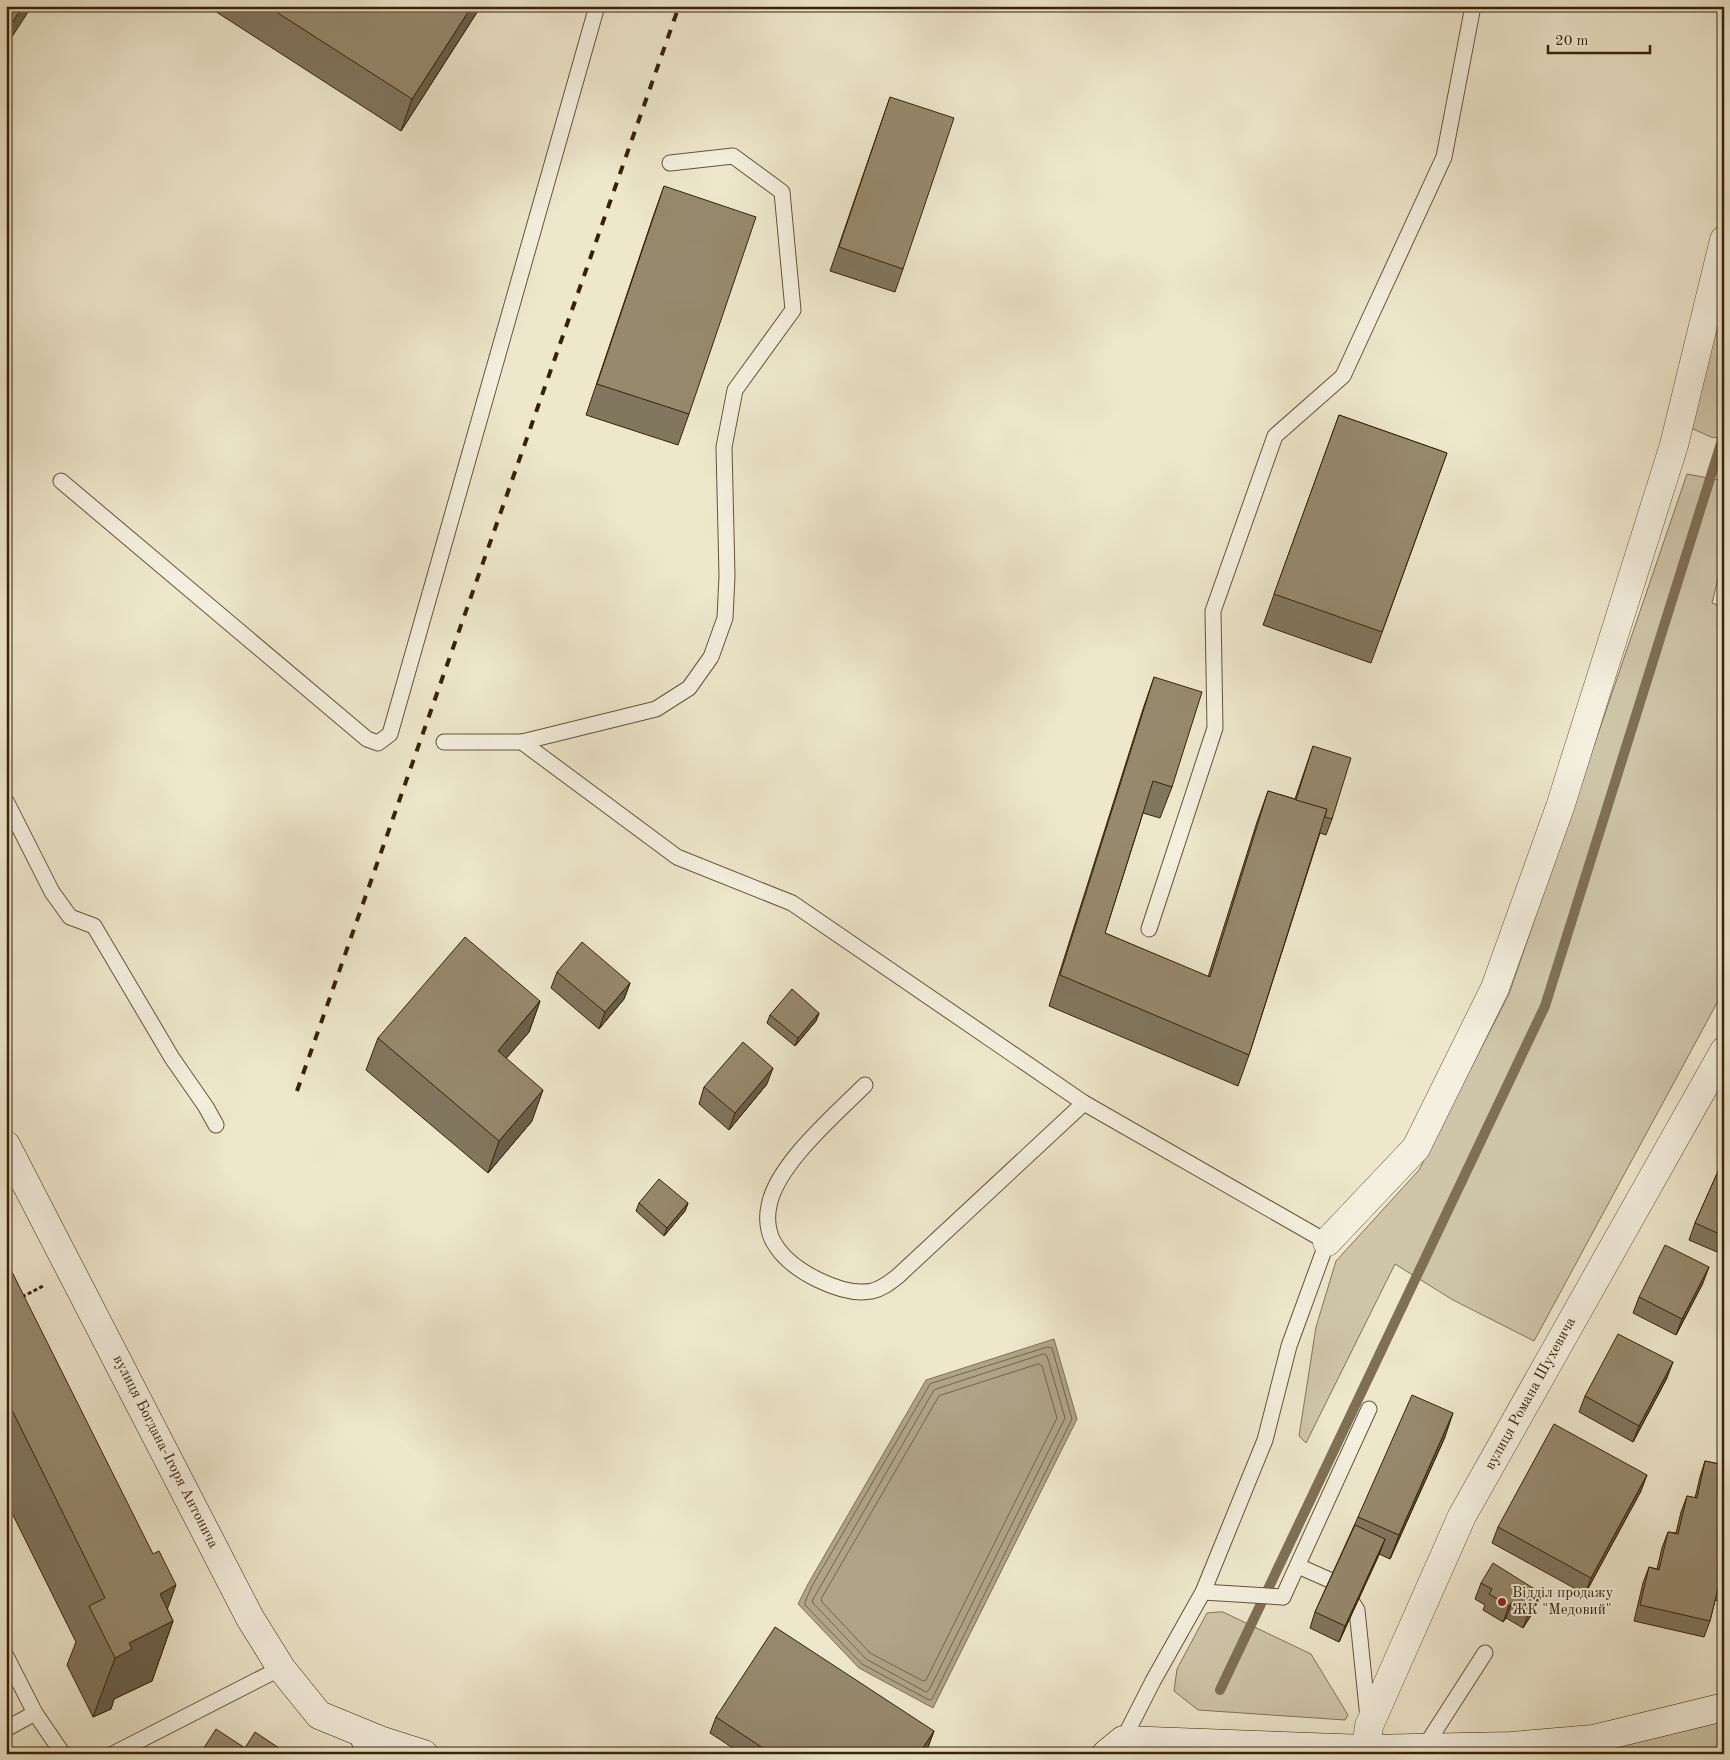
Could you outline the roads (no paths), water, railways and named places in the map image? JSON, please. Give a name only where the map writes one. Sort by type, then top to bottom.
[{"type":"street","points":[[1327,1242],[1416,1148],[1495,988],[1560,807],[1674,444],[1724,240]]},
{"type":"street","name":"вулиця Романа Шухевича","points":[[1367,1737],[1462,1516],[1724,1051]]},
{"type":"street","name":"вулиця Богдана-Ігоря Антонича","points":[[6,1145],[250,1618],[281,1668],[319,1715],[360,1742],[424,1754]]},
{"type":"street","points":[[1114,1747],[1367,1737],[1424,1748],[1511,1746],[1593,1739],[1724,1707]]},
{"type":"lane","points":[[61,481],[367,739],[378,743],[390,734],[597,6]]},
{"type":"lane","points":[[1149,929],[1214,728],[1213,611],[1275,436],[1343,376],[1444,157],[1473,6]]},
{"type":"lane","points":[[444,742],[522,742],[656,709],[689,688],[712,657],[725,618],[727,576],[724,447],[735,390],[793,310],[782,192],[733,156],[670,163]]},
{"type":"lane","points":[[522,742],[677,857],[792,903],[1084,1103],[1327,1242],[1289,1346],[1265,1440],[1203,1592],[1114,1747]]},
{"type":"lane","points":[[6,801],[52,892],[70,917],[94,926],[172,1058],[206,1107],[216,1125]]},
{"type":"lane","points":[[865,1085],[791,1162],[777,1184],[769,1205],[768,1226],[776,1246],[796,1266],[820,1281],[841,1289],[858,1292],[872,1291],[883,1287],[898,1276],[1084,1103]]},
{"type":"lane","points":[[1203,1592],[1283,1597],[1369,1409]]},
{"type":"lane","points":[[1298,1566],[1340,1585],[1358,1610],[1367,1737]]},
{"type":"lane","points":[[1424,1748],[1485,1653]]},
{"type":"lane","points":[[6,1656],[35,1713],[63,1754]]},
{"type":"lane","points":[[113,1754],[281,1668]]},
{"type":"lane","points":[[6,1729],[35,1713]]},
{"type":"water","points":[[1054,1339],[1077,1419],[933,1708],[859,1668],[798,1604],[926,1380]]},
{"type":"waterway","points":[[1220,1690],[1545,1006],[1724,434]]},
{"type":"railway","points":[[297,1091],[679,6]]},
{"type":"place","name":"Відділ продажу ЖК \"Медовий\"","points":[[1502,1602]]}]
